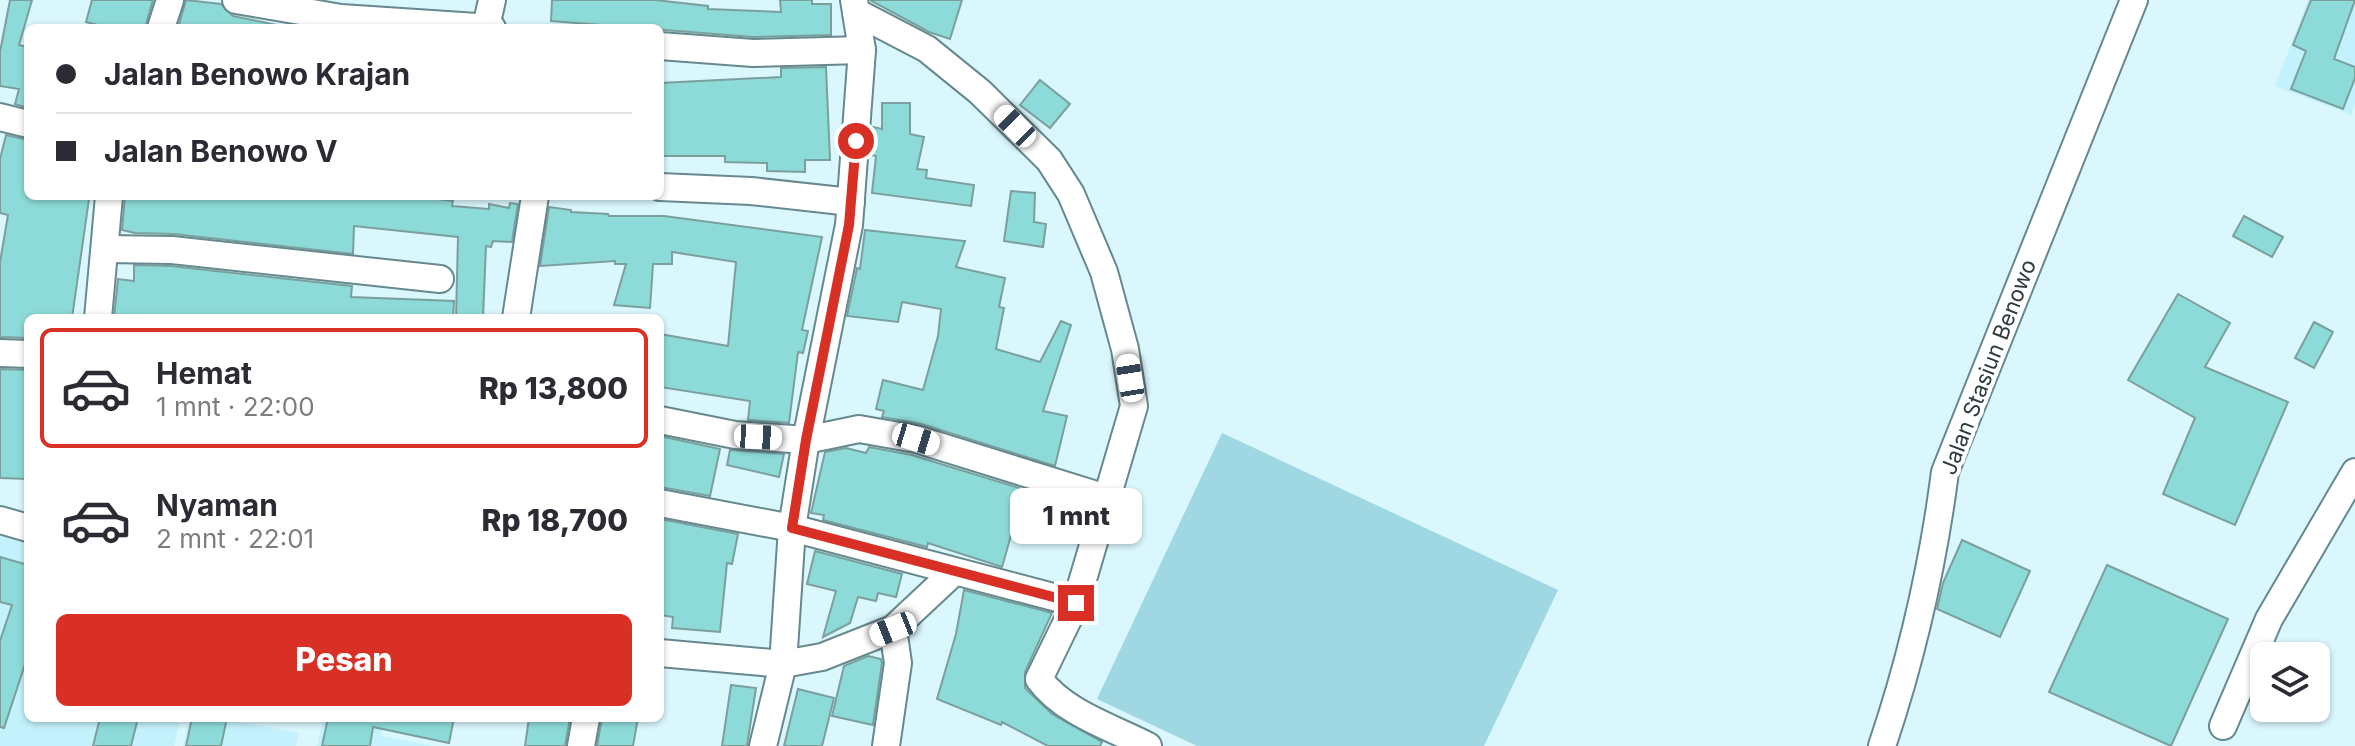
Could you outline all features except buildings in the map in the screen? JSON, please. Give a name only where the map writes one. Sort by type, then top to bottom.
[{"type":"street","points":[[162,24],[170,0]]},
{"type":"street","points":[[236,0],[341,18],[440,24]]},
{"type":"street","points":[[489,24],[492,0]]},
{"type":"street","name":"Jalan Stasiun Benowo","points":[[1882,746],[1906,676],[1945,472],[2134,0]]},
{"type":"street","points":[[763,746],[783,664],[792,528],[851,202],[862,50],[855,6]]},
{"type":"street","points":[[855,6],[927,49],[980,92],[1049,160],[1071,194],[1104,272],[1125,349],[1134,406],[1076,603],[1039,679],[1050,694],[1069,706],[1148,746]]},
{"type":"street","points":[[664,46],[753,53],[862,50]]},
{"type":"street","points":[[0,117],[24,123]]},
{"type":"street","points":[[664,187],[751,191],[851,202]]},
{"type":"street","points":[[98,314],[109,200]]},
{"type":"street","points":[[517,314],[534,200]]},
{"type":"street","points":[[106,249],[172,250],[440,279]]},
{"type":"street","points":[[0,353],[24,354]]},
{"type":"street","points":[[664,421],[735,435],[806,440],[859,429],[916,439],[1106,498]]},
{"type":"street","points":[[2223,726],[2269,619],[2355,472]]},
{"type":"street","points":[[664,504],[792,528],[1076,603]]},
{"type":"street","points":[[0,520],[24,527]]},
{"type":"street","points":[[664,653],[783,664],[822,657],[893,629],[954,572]]},
{"type":"street","points":[[886,746],[898,663],[893,629]]},
{"type":"street","points":[[581,746],[585,722]]},
{"type":"shaded area","points":[[2308,0],[2355,0],[2355,104],[2351,115],[2275,86]]},
{"type":"shaded area","points":[[1222,433],[1558,590],[1484,746],[1197,746],[1097,699]]},
{"type":"shaded area","points":[[0,530],[24,537],[24,722],[180,722],[174,746],[0,746]]},
{"type":"shaded area","points":[[188,722],[241,722],[299,733],[296,746],[183,746]]},
{"type":"shaded area","points":[[322,722],[383,722],[381,736],[434,746],[317,746]]},
{"type":"route","points":[[856,141],[849,225],[806,440],[792,528],[1076,603]]}]
